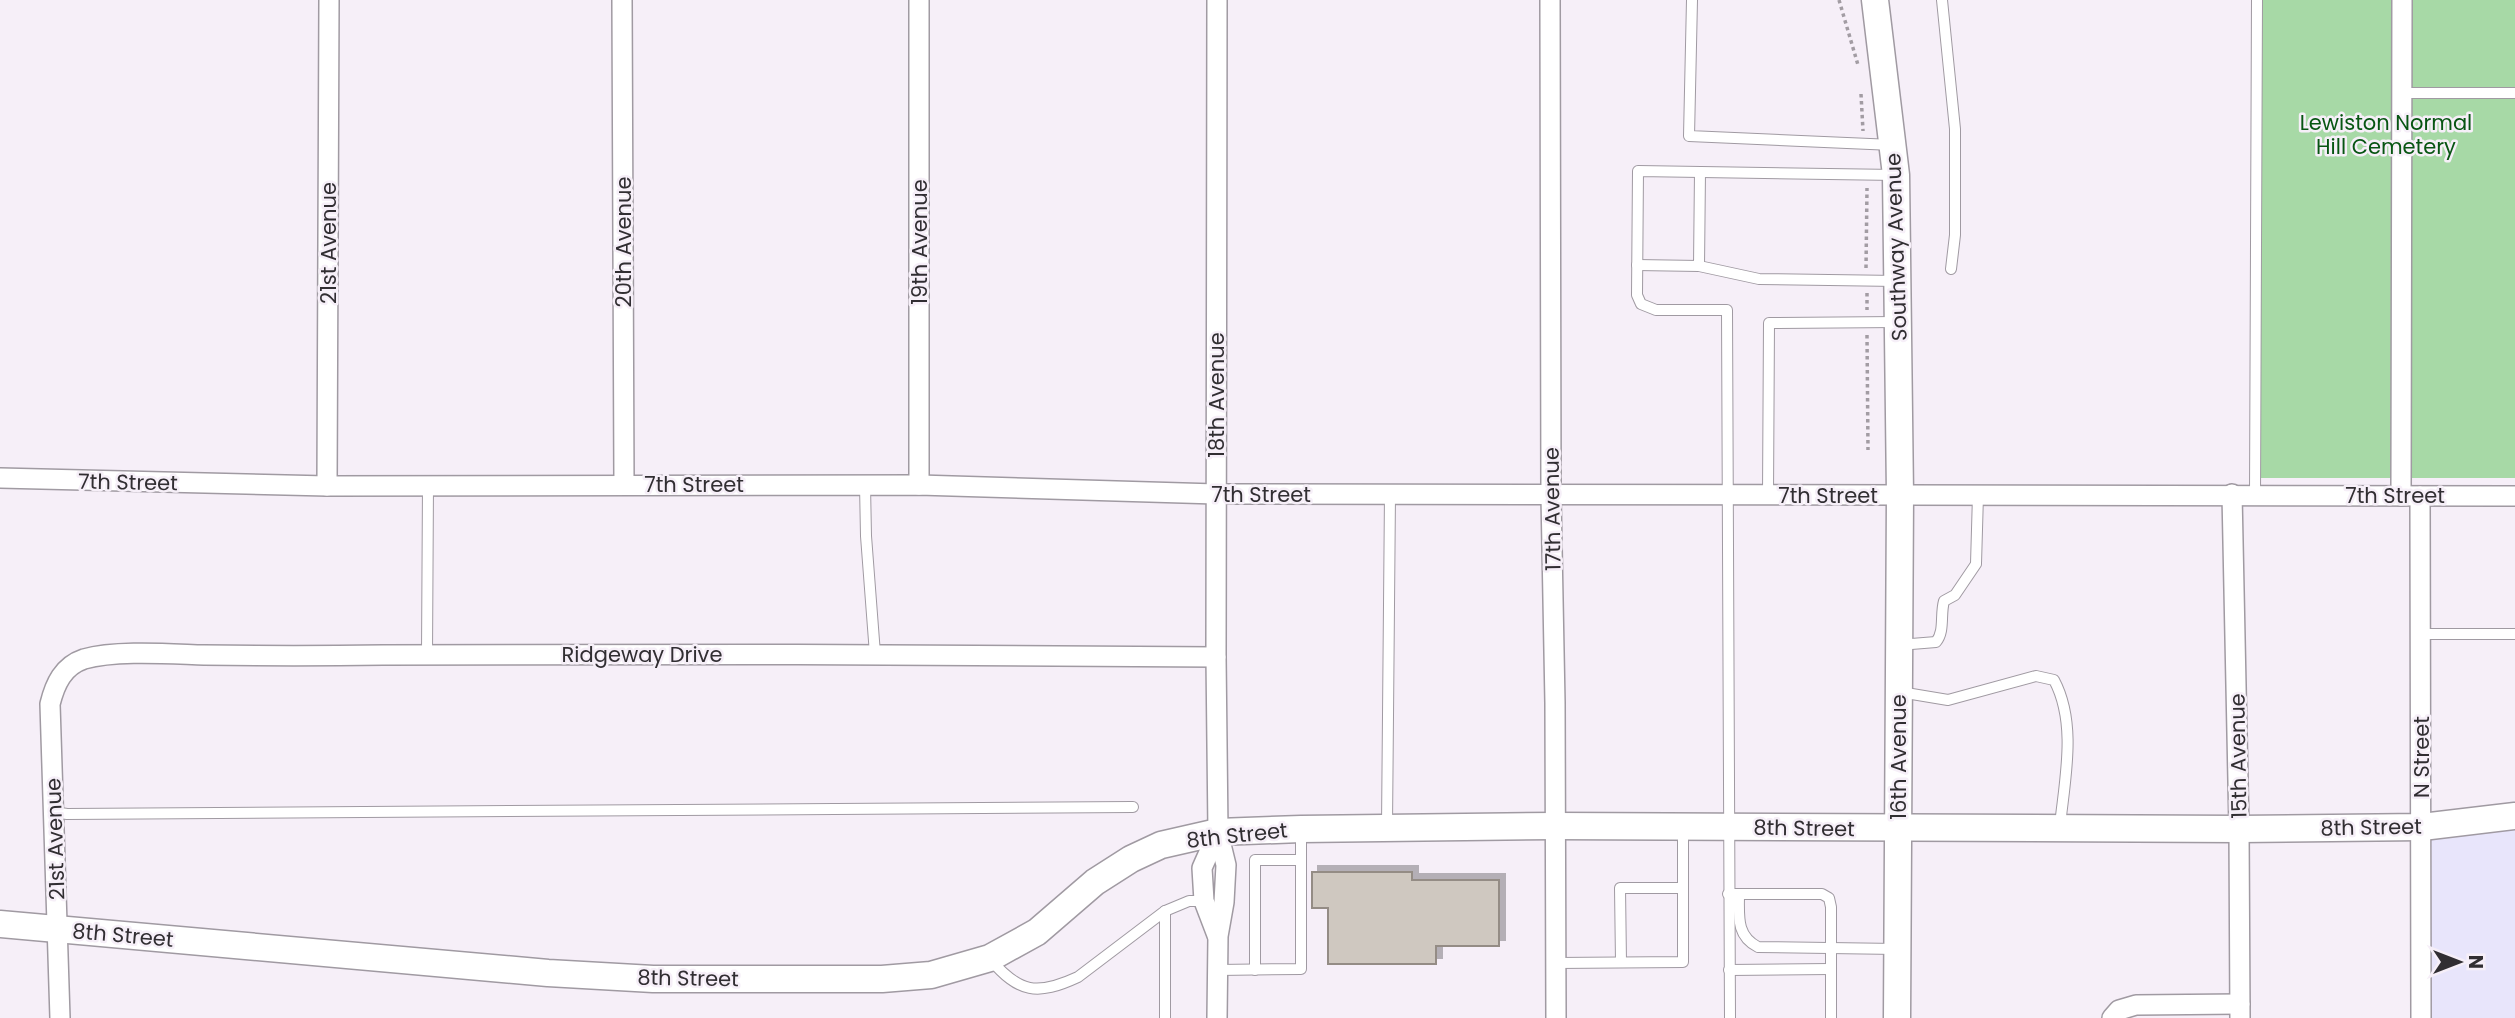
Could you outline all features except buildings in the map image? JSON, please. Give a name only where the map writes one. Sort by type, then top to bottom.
[{"type":"main road","name":"Southway Avenue","points":[[1875,0],[1896,175],[1900,495]]},
{"type":"main road","name":"16th Avenue","points":[[1897,1018],[1900,495]]},
{"type":"main road","name":"8th Street","points":[[0,924],[548,973],[653,979],[903,978],[931,975],[990,958],[1037,932],[1096,882],[1131,859],[1161,845],[1218,832],[1555,826],[1898,829],[2422,827],[2515,816]]},
{"type":"street","name":"21st Avenue","points":[[327,486],[329,0]]},
{"type":"street","name":"20th Avenue","points":[[622,0],[624,484]]},
{"type":"street","name":"19th Avenue","points":[[919,0],[919,485]]},
{"type":"street","name":"18th Avenue","points":[[1217,0],[1216,657],[1218,832],[1226,865],[1224,902],[1217,936],[1217,1018]]},
{"type":"street","name":"17th Avenue","points":[[1550,0],[1556,1018]]},
{"type":"street","points":[[2402,0],[2411,496]]},
{"type":"street","name":"7th Street","points":[[4,479],[327,486],[919,485],[1216,494],[2515,496]]},
{"type":"street","name":"15th Avenue","points":[[2232,494],[2240,1011]]},
{"type":"street","name":"N Street","points":[[2411,496],[2421,634],[2421,1018]]},
{"type":"street","name":"Ridgeway Drive","points":[[69,667],[84,660],[142,654],[1216,657]]},
{"type":"street","name":"21st Avenue","points":[[60,1018],[50,704],[54,686],[69,667]]},
{"type":"street","name":"18th Avenue","points":[[1217,936],[1204,901],[1202,868],[1218,832]]},
{"type":"street","points":[[2112,1018],[2119,1010],[2136,1004],[2240,1011]]},
{"type":"lane","points":[[1692,0],[1689,136],[1893,145]]},
{"type":"lane","points":[[1942,0],[1955,129],[1956,187],[1951,269]]},
{"type":"lane","points":[[2255,494],[2257,0]]},
{"type":"lane","points":[[2402,93],[2515,93]]},
{"type":"lane","points":[[1896,175],[1638,171],[1637,295],[1641,304],[1656,310],[1727,310],[1728,827],[1734,894],[1744,937],[1750,943],[1769,949],[1897,949]]},
{"type":"lane","points":[[1699,267],[1700,172]]},
{"type":"lane","points":[[1637,265],[1699,267],[1759,279],[1897,281]]},
{"type":"lane","points":[[1768,494],[1769,323],[1898,322]]},
{"type":"lane","points":[[427,655],[428,485]]},
{"type":"lane","points":[[865,485],[875,654]]},
{"type":"lane","points":[[1387,828],[1390,494]]},
{"type":"lane","points":[[1899,645],[1936,642],[1941,635],[1944,601],[1955,595],[1976,564],[1978,495]]},
{"type":"lane","points":[[2421,634],[2515,634]]},
{"type":"lane","points":[[1899,692],[1948,701],[2036,676],[2054,680],[2063,697],[2067,727],[2067,767],[2060,829]]},
{"type":"lane","points":[[54,812],[81,814],[1133,807]]},
{"type":"lane","points":[[1556,963],[1683,962],[1683,826]]},
{"type":"lane","points":[[1217,970],[1301,969],[1301,829]]},
{"type":"lane","points":[[1255,970],[1255,860],[1300,860]]},
{"type":"lane","points":[[1621,962],[1620,888],[1683,888]]},
{"type":"lane","points":[[1734,894],[1822,894],[1829,898],[1830,1018]]},
{"type":"lane","points":[[1730,1018],[1729,970],[1734,894]]},
{"type":"lane","points":[[990,958],[1004,975],[1026,989],[1037,990],[1063,984],[1078,977],[1165,911],[1189,901],[1204,901]]},
{"type":"lane","points":[[1165,911],[1165,1018]]},
{"type":"lane","points":[[1729,970],[1830,969]]},
{"type":"path","points":[[1839,0],[1858,66]]},
{"type":"path","points":[[1861,92],[1863,132]]},
{"type":"shaded area","points":[[2515,816],[2515,1018],[2421,1018],[2422,827]]},
{"type":"green space","name":"Lewiston Normal Hill Cemetery","points":[[2256,0],[2515,0],[2515,478],[2261,478]]}]
